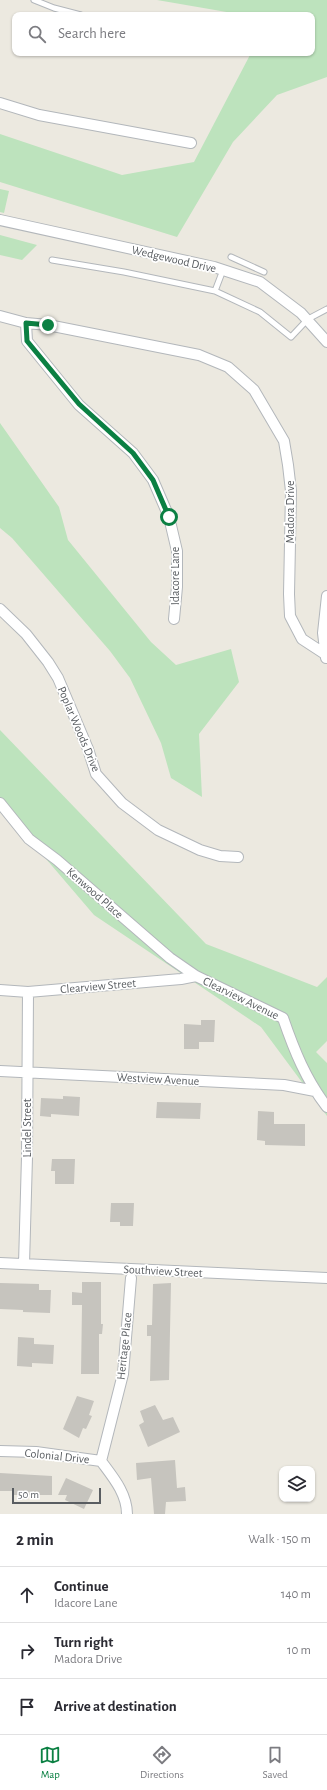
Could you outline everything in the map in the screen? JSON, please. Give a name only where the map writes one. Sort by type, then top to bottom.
[{"type":"street","points":[[0,103],[39,116],[191,143]]},
{"type":"street","name":"Wedgewood Drive","points":[[0,220],[223,270],[260,282],[308,319],[327,342]]},
{"type":"street","name":"Madora Drive","points":[[0,316],[26,323],[48,325],[199,355],[228,367],[254,390],[284,441],[288,465],[291,491],[288,594],[290,616],[302,639],[326,656]]},
{"type":"street","name":"Idacore Lane","points":[[26,323],[27,341],[79,404],[133,453],[153,480],[169,517],[177,552],[177,587],[174,619]]},
{"type":"street","points":[[326,656],[325,626],[327,596]]},
{"type":"street","name":"Poplar Woods Drive","points":[[0,609],[26,634],[48,662],[58,678],[88,749],[96,774],[122,803],[158,830],[200,850],[220,856],[238,857]]},
{"type":"street","name":"Kenwood Place","points":[[0,803],[29,839],[57,860],[170,958],[196,976]]},
{"type":"street","name":"Clearview Street","points":[[0,990],[28,992],[181,979],[196,976]]},
{"type":"street","name":"Clearview Avenue","points":[[196,976],[283,1018],[290,1041],[315,1091],[327,1107]]},
{"type":"street","name":"Lindel Street","points":[[24,1264],[27,1157],[28,992]]},
{"type":"street","name":"Westview Avenue","points":[[0,1071],[284,1085],[315,1091]]},
{"type":"street","name":"Southview Street","points":[[0,1263],[327,1278]]},
{"type":"street","name":"Heritage Place","points":[[101,1461],[123,1374],[131,1278]]},
{"type":"street","name":"Colonial Drive","points":[[0,1451],[36,1452],[101,1461],[118,1484],[127,1508],[127,1514]]},
{"type":"lane","points":[[34,0],[69,12]]},
{"type":"lane","points":[[231,257],[264,272]]},
{"type":"lane","points":[[52,260],[124,272],[215,291],[260,312],[291,337],[308,319],[327,309]]},
{"type":"lane","points":[[251,279],[253,267]]},
{"type":"lane","points":[[215,291],[223,270]]},
{"type":"green space","points":[[157,0],[327,0],[327,77],[277,95],[233,142],[177,237],[0,182],[0,134],[122,175],[194,162],[249,56],[315,56],[315,12],[227,12]]},
{"type":"green space","points":[[0,189],[9,191],[4,213],[0,212]]},
{"type":"green space","points":[[0,235],[37,245],[22,260],[0,255]]},
{"type":"green space","points":[[0,423],[59,507],[68,540],[151,642],[176,665],[231,649],[239,682],[199,734],[202,797],[171,778],[161,743],[130,678],[110,651],[12,538],[0,528]]},
{"type":"green space","points":[[0,730],[206,944],[317,987],[327,977],[327,1041],[316,1052],[327,1063],[327,1116],[261,1027],[94,915],[0,805]]},
{"type":"building","points":[[201,1020],[215,1020],[214,1042],[199,1042],[199,1049],[184,1049],[184,1024],[201,1025]]},
{"type":"building","points":[[63,1096],[80,1097],[79,1116],[51,1114],[51,1117],[40,1116],[41,1098],[63,1099]]},
{"type":"building","points":[[157,1102],[201,1103],[200,1119],[156,1118]]},
{"type":"building","points":[[258,1111],[274,1112],[274,1124],[305,1124],[305,1146],[265,1145],[265,1141],[257,1140]]},
{"type":"building","points":[[52,1159],[75,1159],[74,1184],[55,1184],[55,1171],[51,1171]]},
{"type":"building","points":[[111,1203],[134,1203],[133,1226],[120,1226],[120,1222],[110,1222]]},
{"type":"building","points":[[82,1282],[101,1282],[101,1324],[103,1324],[102,1334],[99,1334],[99,1374],[81,1374],[82,1305],[72,1305],[72,1292],[82,1293]]},
{"type":"building","points":[[0,1283],[39,1284],[39,1290],[51,1290],[50,1313],[0,1309]]},
{"type":"building","points":[[171,1283],[169,1380],[150,1381],[151,1336],[147,1336],[147,1325],[152,1325],[153,1284]]},
{"type":"building","points":[[18,1337],[34,1338],[34,1344],[54,1345],[53,1364],[32,1363],[32,1367],[17,1366]]},
{"type":"building","points":[[77,1396],[94,1401],[89,1415],[92,1416],[86,1429],[83,1428],[79,1438],[63,1429]]},
{"type":"building","points":[[155,1405],[163,1420],[173,1417],[180,1432],[148,1447],[139,1425],[144,1422],[140,1411]]},
{"type":"building","points":[[175,1460],[177,1488],[185,1487],[186,1501],[166,1502],[165,1514],[154,1514],[151,1478],[137,1480],[136,1463]]},
{"type":"building","points":[[0,1473],[52,1476],[52,1495],[12,1495],[12,1491],[0,1491]]},
{"type":"building","points":[[66,1478],[93,1490],[84,1509],[65,1500],[67,1495],[58,1495]]},
{"type":"route","points":[[48,325],[26,323],[27,341],[79,404],[133,453],[153,480],[169,517]]}]
